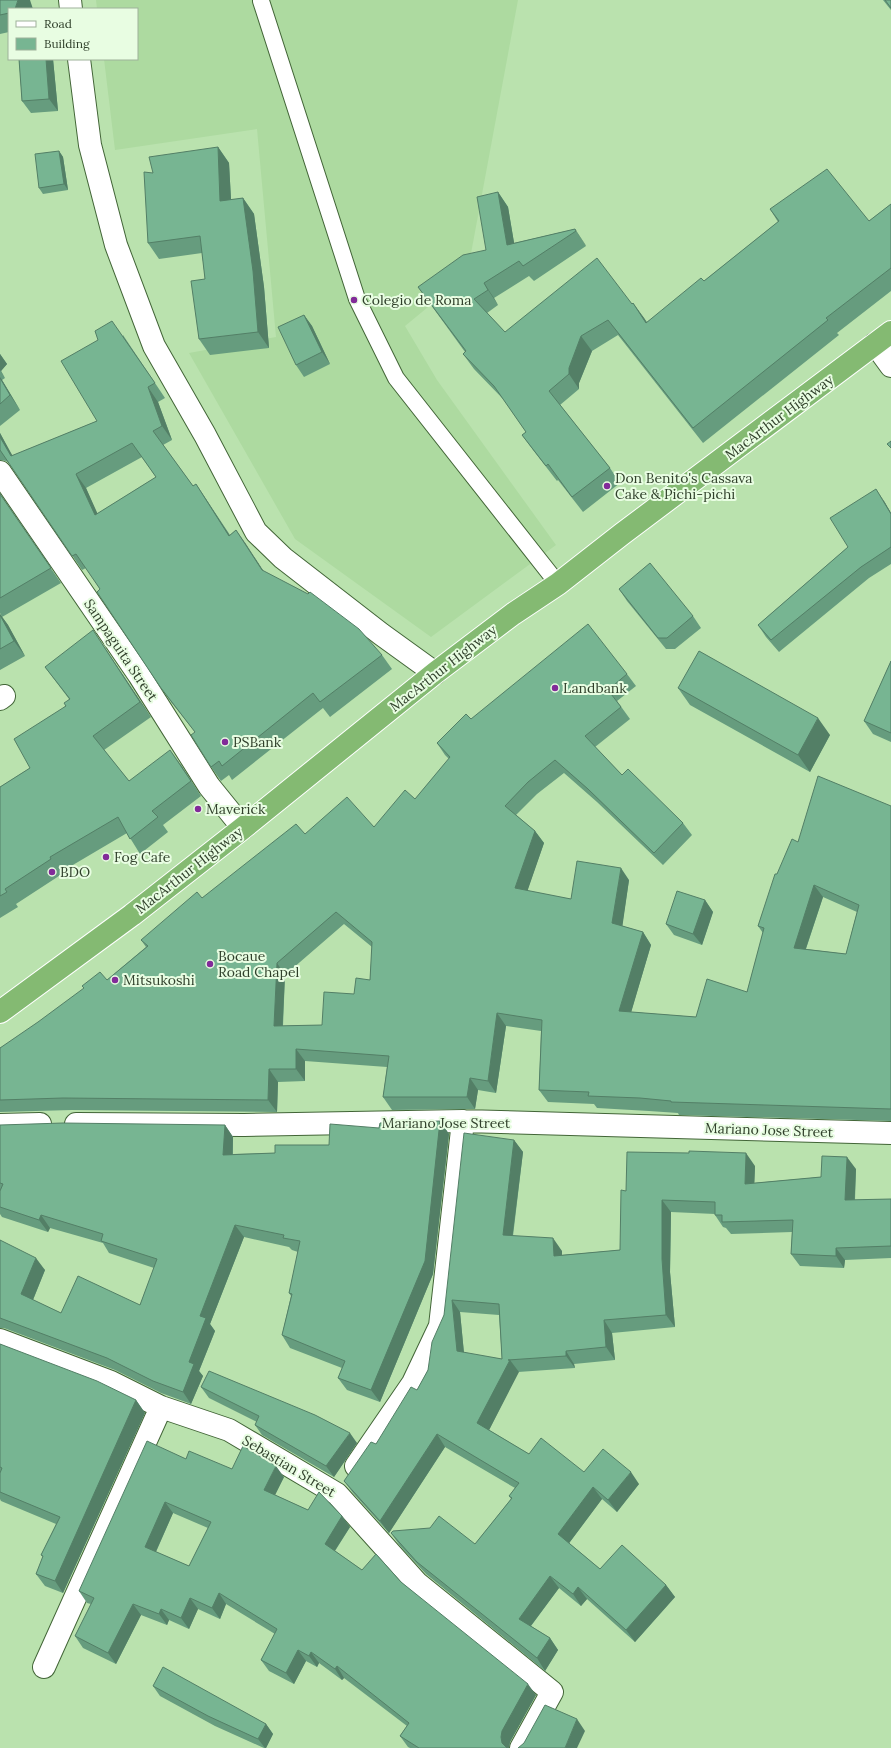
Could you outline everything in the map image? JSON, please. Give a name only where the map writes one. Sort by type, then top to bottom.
[{"type":"highway","name":"MacArthur Highway","points":[[0,1012],[132,915],[243,828],[435,673],[513,614],[558,584],[622,534],[883,338]]},
{"type":"street","points":[[79,60],[90,145],[116,245],[154,346],[205,435],[256,532],[282,558],[381,634],[435,673]]},
{"type":"street","points":[[883,338],[891,366]]},
{"type":"street","name":"Sampaguita Street","points":[[0,472],[139,675],[209,786],[243,828]]},
{"type":"street","points":[[337,1494],[413,1383],[440,1326],[463,1121]]},
{"type":"street","name":"Mariano Jose Street","points":[[0,1125],[463,1121],[891,1133]]},
{"type":"street","name":"Sebastian Street","points":[[0,1340],[111,1382],[161,1407],[229,1430],[337,1494],[417,1583],[552,1692],[521,1748]]},
{"type":"street","points":[[44,1666],[161,1407]]},
{"type":"lane","points":[[261,0],[356,299],[396,378],[558,584]]},
{"type":"shaded area","name":"Colegio de Roma","points":[[96,0],[518,0],[467,275],[405,326],[437,380],[556,545],[431,637],[295,539],[189,353],[276,337],[257,129],[115,150],[104,60],[138,60],[138,8],[97,8]]},
{"type":"building","points":[[0,0],[18,0],[15,8],[8,8],[8,13],[0,15]]},
{"type":"building","points":[[885,0],[891,0],[891,8]]},
{"type":"building","points":[[19,60],[46,60],[49,99],[22,101]]},
{"type":"building","points":[[218,147],[220,201],[243,198],[253,271],[258,332],[199,339],[191,281],[205,279],[200,236],[148,243],[144,172],[153,173],[149,157]]},
{"type":"building","points":[[59,151],[64,184],[39,188],[35,154]]},
{"type":"building","points":[[827,169],[869,221],[891,204],[891,268],[826,318],[828,320],[693,428],[608,320],[581,336],[569,368],[569,374],[549,391],[610,468],[572,497],[548,464],[546,466],[522,435],[526,432],[494,386],[463,354],[466,351],[418,287],[463,255],[486,250],[477,197],[498,192],[507,245],[575,229],[576,231],[523,266],[519,261],[484,283],[488,290],[474,299],[505,332],[597,258],[632,304],[633,303],[646,323],[701,278],[704,281],[779,221],[770,209]]},
{"type":"building","points":[[304,315],[322,352],[296,365],[278,327]]},
{"type":"building","points":[[112,321],[155,383],[148,387],[162,426],[153,431],[193,486],[196,484],[229,536],[236,530],[262,570],[308,594],[310,592],[359,629],[382,655],[320,702],[313,693],[222,766],[219,761],[211,767],[191,735],[195,732],[161,688],[97,592],[100,589],[76,554],[72,556],[0,450],[0,437],[11,456],[97,421],[61,361],[98,340],[95,331]],"holes":[[[132,443],[156,477],[95,515],[76,474]]]},
{"type":"building","points":[[0,378],[10,395],[0,404]]},
{"type":"building","points":[[891,441],[891,448],[887,444]]},
{"type":"building","points":[[876,489],[891,514],[891,547],[861,567],[771,640],[758,625],[848,547],[830,518]]},
{"type":"building","points":[[0,494],[51,568],[0,598]]},
{"type":"building","points":[[650,563],[693,616],[667,638],[658,638],[619,589]]},
{"type":"building","points":[[0,615],[14,641],[0,649]]},
{"type":"building","points":[[588,624],[627,674],[608,690],[621,707],[585,736],[622,775],[628,769],[683,823],[654,853],[588,789],[555,760],[528,782],[505,806],[535,831],[515,888],[571,899],[577,861],[621,868],[612,923],[643,932],[619,1011],[696,1017],[707,979],[747,992],[764,928],[758,926],[775,874],[777,874],[792,839],[798,842],[818,776],[891,806],[891,1109],[671,1102],[640,1098],[588,1096],[589,1092],[539,1090],[542,1020],[497,1013],[488,1081],[470,1078],[467,1097],[383,1097],[389,1056],[296,1049],[296,1069],[269,1069],[268,1100],[63,1098],[0,1100],[0,1048],[84,988],[82,986],[100,972],[107,980],[148,946],[141,940],[197,892],[202,898],[296,824],[305,834],[347,797],[374,827],[405,790],[415,799],[450,757],[437,743],[466,714],[471,719]],"holes":[[[814,885],[859,905],[846,954],[794,948]],[[336,912],[372,942],[370,980],[356,978],[354,994],[324,992],[322,1025],[274,1026],[277,963]]]},
{"type":"building","points":[[93,630],[140,702],[93,736],[129,781],[170,750],[191,781],[152,811],[158,817],[130,839],[118,817],[50,857],[51,859],[5,889],[7,892],[0,896],[0,787],[30,768],[14,739],[66,706],[64,703],[70,699],[45,667]]},
{"type":"building","points":[[699,651],[818,718],[798,755],[678,688]]},
{"type":"building","points":[[891,661],[891,733],[864,721]]},
{"type":"building","points":[[677,891],[705,900],[693,934],[666,924]]},
{"type":"building","points":[[440,1121],[425,1261],[371,1390],[338,1378],[345,1361],[282,1335],[292,1294],[289,1293],[300,1241],[283,1238],[284,1235],[235,1225],[200,1316],[206,1318],[189,1362],[194,1364],[183,1392],[153,1381],[107,1358],[0,1318],[0,1240],[36,1258],[21,1294],[61,1313],[78,1276],[140,1305],[157,1259],[101,1241],[103,1234],[41,1215],[39,1220],[0,1207],[0,1191],[3,1184],[0,1183],[0,1125],[63,1123],[225,1125],[223,1155],[275,1153],[275,1145],[329,1145],[330,1124],[379,1128],[380,1123]]},
{"type":"building","points":[[464,1133],[514,1140],[503,1235],[553,1238],[554,1256],[620,1250],[621,1190],[626,1191],[627,1152],[689,1153],[689,1151],[746,1153],[745,1184],[821,1177],[822,1156],[847,1157],[845,1200],[891,1199],[891,1246],[836,1248],[836,1256],[791,1254],[793,1220],[722,1222],[722,1215],[715,1215],[715,1202],[662,1200],[662,1259],[666,1315],[604,1320],[606,1347],[566,1351],[566,1356],[508,1360],[510,1360],[477,1423],[529,1454],[541,1438],[584,1472],[603,1449],[631,1472],[608,1500],[593,1487],[558,1534],[600,1569],[622,1545],[666,1585],[626,1630],[578,1587],[573,1594],[550,1576],[519,1619],[550,1638],[537,1658],[417,1562],[391,1533],[393,1531],[430,1528],[439,1516],[475,1544],[512,1498],[509,1496],[519,1483],[437,1434],[380,1521],[344,1481],[371,1442],[376,1444],[411,1387],[417,1390],[428,1370],[432,1342],[444,1315]],"holes":[[[452,1300],[499,1304],[502,1359],[457,1351]]]},
{"type":"building","points":[[0,1344],[97,1381],[136,1400],[55,1581],[36,1574],[43,1556],[41,1555],[60,1517],[0,1492],[0,1473],[2,1468],[0,1467]]},
{"type":"building","points":[[209,1371],[315,1415],[350,1433],[326,1466],[255,1425],[259,1416],[201,1387]]},
{"type":"building","points":[[147,1441],[186,1459],[189,1451],[232,1469],[243,1446],[276,1466],[264,1490],[308,1510],[319,1492],[342,1516],[325,1544],[362,1570],[376,1554],[401,1582],[528,1684],[502,1731],[502,1743],[507,1748],[419,1748],[400,1736],[409,1723],[337,1666],[335,1669],[311,1652],[309,1656],[298,1650],[286,1673],[261,1660],[277,1629],[219,1593],[212,1608],[190,1598],[181,1618],[161,1609],[159,1614],[133,1604],[108,1653],[75,1636],[94,1598],[79,1591]],"holes":[[[165,1502],[211,1522],[189,1566],[145,1547]]]},
{"type":"building","points":[[163,1667],[266,1724],[258,1739],[208,1716],[153,1686]]},
{"type":"building","points":[[545,1705],[577,1719],[565,1748],[518,1748],[524,1743]]},
{"type":"place","name":"Colegio de Roma","points":[[354,300]]},
{"type":"place","name":"Don Benito's Cassava Cake & Pichi-pichi","points":[[607,486]]},
{"type":"place","name":"Landbank","points":[[555,688]]},
{"type":"place","name":"PSBank","points":[[225,742]]},
{"type":"place","name":"Maverick","points":[[198,809]]},
{"type":"place","name":"Fog Cafe","points":[[106,857]]},
{"type":"place","name":"BDO","points":[[52,872]]},
{"type":"place","name":"Bocaue Road Chapel","points":[[210,964]]},
{"type":"place","name":"Mitsukoshi","points":[[115,980]]}]
